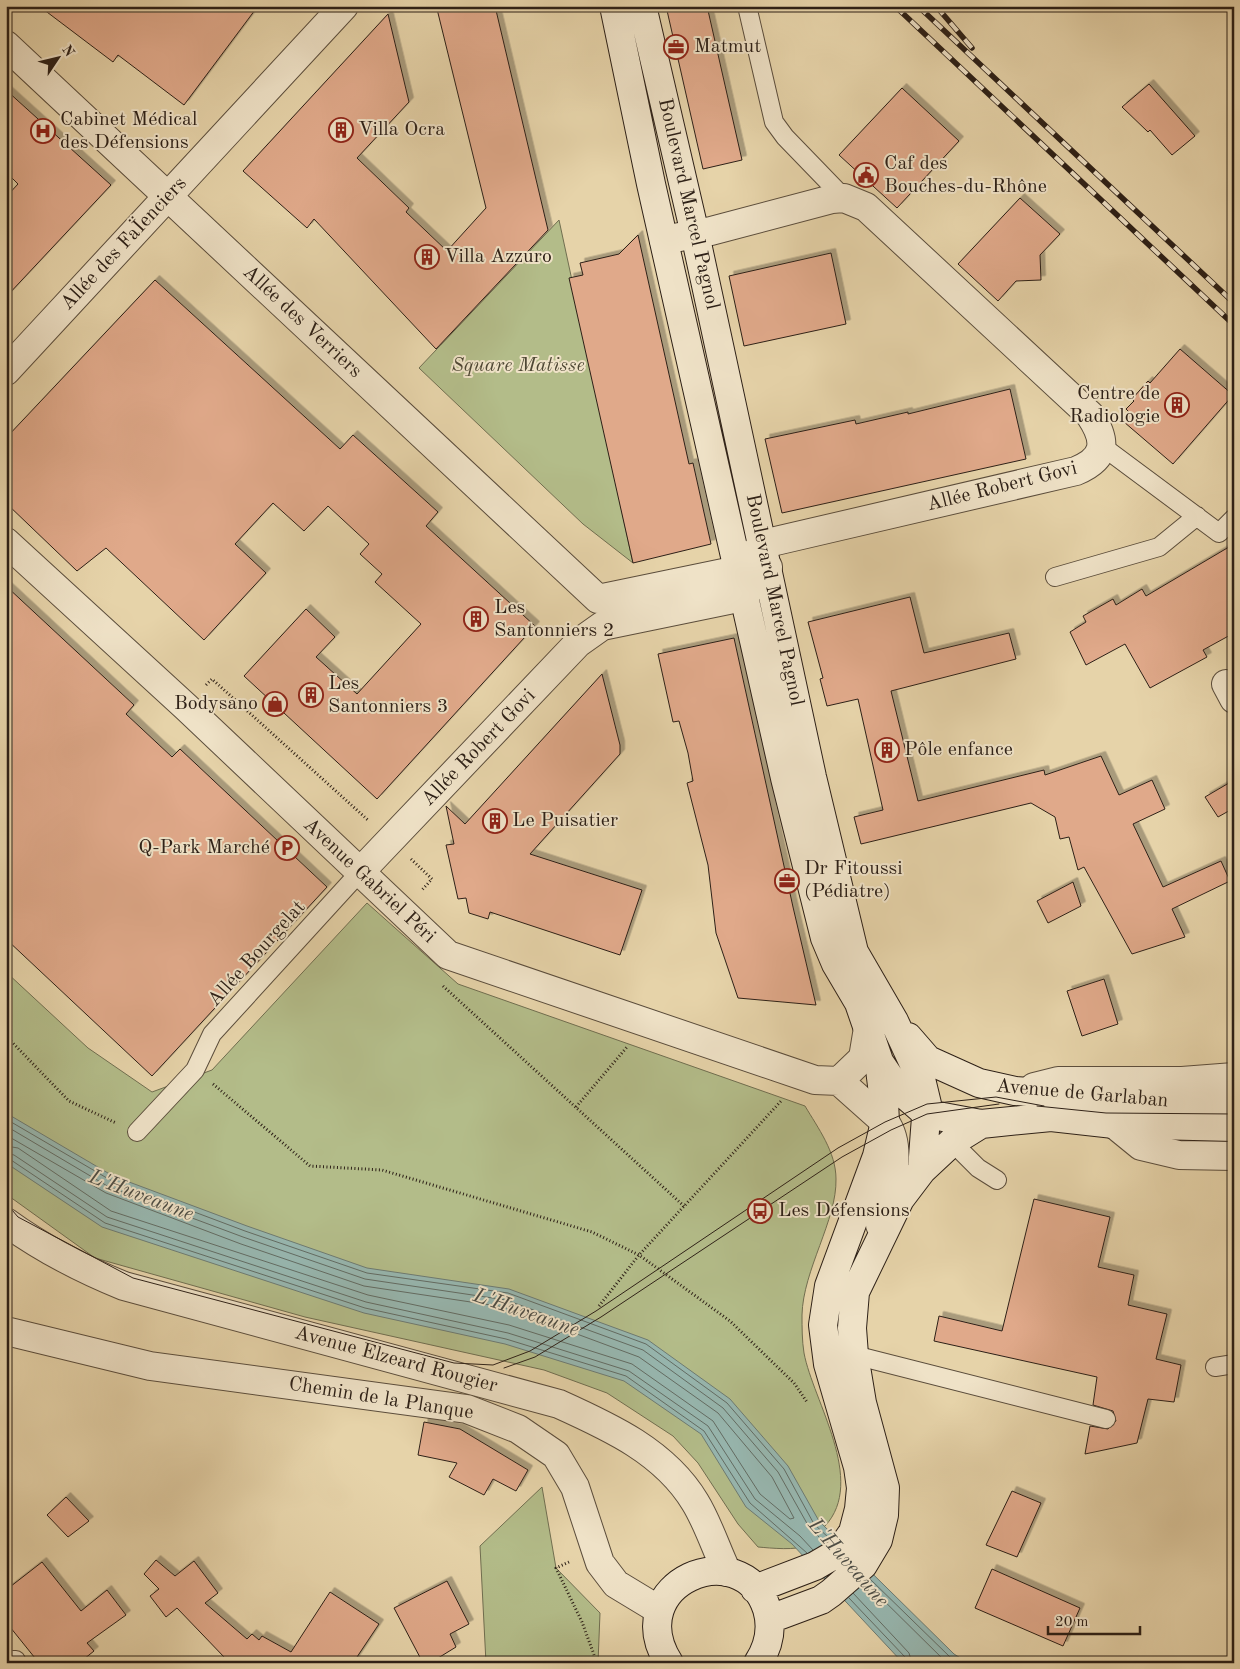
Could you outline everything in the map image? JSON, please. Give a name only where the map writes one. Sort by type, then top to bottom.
[{"type":"street","name":"Allée des FaÏenciers","points":[[6,371],[344,6]]},
{"type":"street","name":"Boulevard Marcel Pagnol","points":[[614,6],[743,597],[825,938],[836,964],[859,1003],[879,1061],[885,1122],[877,1156],[832,1278],[823,1325],[828,1364],[858,1467],[861,1488],[872,1512]]},
{"type":"street","name":"Boulevard Marcel Pagnol","points":[[642,6],[695,234],[812,778],[854,952],[894,1021],[921,1079],[919,1101],[919,1175]]},
{"type":"street","name":"Allée des Verriers","points":[[6,45],[598,599]]},
{"type":"street","points":[[664,240],[844,198],[866,207],[1090,415],[1100,431],[1102,446]]},
{"type":"street","name":"Allée Robert Govi","points":[[765,556],[1076,471],[1091,464],[1102,446]]},
{"type":"street","name":"Avenue Gabriel Péri","points":[[6,542],[186,707],[359,873],[448,955],[642,1021],[827,1080]]},
{"type":"street","points":[[602,626],[598,599],[738,570],[765,556]]},
{"type":"street","points":[[743,597],[765,556]]},
{"type":"street","name":"Allée Robert Govi","points":[[359,873],[578,643],[602,626],[743,597]]},
{"type":"street","name":"Avenue de Garlaban","points":[[894,1021],[928,1060],[979,1083],[1015,1091],[1197,1104],[1234,1103]]},
{"type":"street","points":[[755,1588],[801,1572],[839,1552],[853,1532],[872,1512],[885,1488],[862,1403],[854,1355],[852,1328],[855,1292],[871,1258],[889,1193],[894,1151],[891,1130],[885,1122],[827,1080],[863,1058],[868,1028]]},
{"type":"street","points":[[879,1061],[919,1101]]},
{"type":"street","points":[[1015,1091],[1058,1081],[1182,1081],[1234,1077]]},
{"type":"street","points":[[919,1101],[935,1086],[979,1083]]},
{"type":"street","points":[[885,1122],[899,1101],[919,1101],[981,1124]]},
{"type":"street","name":"Avenue de Garlaban","points":[[871,1258],[900,1199],[919,1175],[952,1142],[981,1124],[1051,1117],[1114,1124],[1234,1126]]},
{"type":"street","points":[[1114,1124],[1141,1146],[1179,1154],[1234,1156]]},
{"type":"street","name":"Avenue Elzeard Rougier","points":[[6,1222],[31,1240],[76,1266],[124,1286],[560,1404],[602,1424],[640,1445],[667,1467],[694,1501],[727,1572]]},
{"type":"street","name":"Chemin de la Planque","points":[[6,1331],[150,1366],[467,1409],[518,1429],[556,1455],[575,1486],[600,1563],[616,1584],[659,1610]]},
{"type":"street","points":[[770,1619],[821,1600],[863,1565],[878,1540],[872,1512]]},
{"type":"street","points":[[669,1663],[661,1649],[656,1630],[659,1610],[667,1595],[678,1582],[693,1574],[710,1571],[727,1572],[742,1578],[755,1588],[765,1602],[770,1619],[770,1636],[765,1652],[758,1663]]},
{"type":"lane","points":[[747,6],[774,122],[844,198]]},
{"type":"lane","points":[[1102,446],[1219,533],[1234,518]]},
{"type":"lane","points":[[1055,577],[1159,547],[1197,516]]},
{"type":"lane","name":"Allée Bourgelat","points":[[137,1132],[195,1070],[212,1034],[359,873]]},
{"type":"lane","points":[[952,1142],[978,1168],[997,1180]]},
{"type":"lane","points":[[854,1355],[1106,1419]]},
{"type":"lane","points":[[1215,1367],[1234,1364]]},
{"type":"path","points":[[200,691],[212,679],[372,824]]},
{"type":"path","points":[[406,855],[432,879],[421,891]]},
{"type":"path","points":[[440,984],[685,1207]]},
{"type":"path","points":[[576,1107],[631,1043],[642,1021]]},
{"type":"path","points":[[6,1036],[68,1101],[137,1132]]},
{"type":"path","points":[[195,1070],[310,1166],[382,1170],[592,1232],[639,1255],[730,1321],[794,1383],[810,1406]]},
{"type":"path","points":[[599,1306],[639,1255],[685,1207],[787,1093]]},
{"type":"path","points":[[575,1568],[571,1560],[556,1568],[582,1622],[597,1663]]},
{"type":"green space","name":"Square Matisse","points":[[559,220],[633,563],[583,524],[419,368]]},
{"type":"green space","points":[[367,903],[458,984],[805,1106],[830,1150],[836,1179],[831,1211],[813,1263],[804,1298],[802,1315],[803,1344],[809,1372],[834,1441],[841,1487],[837,1508],[810,1543],[803,1547],[790,1549],[758,1547],[738,1524],[698,1463],[673,1436],[607,1393],[544,1370],[305,1317],[95,1258],[6,1194],[6,972],[88,1048],[152,1092],[212,1070]]},
{"type":"green space","points":[[542,1487],[556,1568],[600,1613],[598,1663],[486,1663],[480,1546]]},
{"type":"water","name":"L'Huveaune","points":[[6,1113],[113,1176],[247,1226],[367,1268],[509,1289],[648,1340],[730,1399],[788,1466],[819,1521],[954,1654],[968,1663],[903,1663],[792,1544],[746,1507],[701,1434],[624,1381],[505,1344],[364,1313],[102,1227],[6,1163]]},
{"type":"building","points":[[39,6],[258,6],[184,105],[118,55],[113,62]]},
{"type":"building","points":[[452,6],[495,6],[548,230],[436,349],[314,219],[307,228],[243,171],[388,14],[409,102],[357,158],[409,208],[406,212],[447,251],[486,208],[437,9]]},
{"type":"building","points":[[666,6],[707,6],[742,160],[703,169]]},
{"type":"building","points":[[1149,84],[1195,136],[1172,155],[1150,130],[1148,132],[1122,107]]},
{"type":"building","points":[[902,88],[959,141],[897,208],[839,155]]},
{"type":"building","points":[[6,90],[111,185],[6,297],[6,197],[18,184],[6,172]]},
{"type":"building","points":[[1020,198],[1060,234],[1040,255],[1041,280],[1016,281],[998,301],[958,264]]},
{"type":"building","points":[[638,235],[689,464],[693,463],[711,544],[633,563],[569,278],[583,275],[580,263],[619,254]]},
{"type":"building","points":[[831,253],[846,324],[744,346],[729,276]]},
{"type":"building","points":[[155,280],[340,449],[353,435],[438,512],[426,526],[535,626],[377,799],[244,676],[306,609],[335,637],[316,657],[357,694],[421,624],[375,582],[382,574],[360,554],[369,544],[328,506],[304,531],[273,503],[235,544],[266,573],[204,640],[106,548],[77,571],[6,503],[6,438]]},
{"type":"building","name":"Centre de Radiologie","points":[[1180,349],[1233,395],[1173,464],[1124,422],[1131,414],[1126,409],[1134,401],[1132,399],[1148,381],[1150,383]]},
{"type":"building","points":[[1010,389],[1026,459],[782,513],[765,439],[855,420],[856,424],[908,412],[908,414]]},
{"type":"building","points":[[1234,544],[1234,633],[1203,650],[1207,657],[1150,688],[1125,644],[1086,665],[1070,632],[1086,622],[1083,616],[1113,599],[1116,605],[1142,589],[1146,596]]},
{"type":"building","points":[[6,586],[134,705],[126,714],[172,757],[180,749],[327,887],[152,1076],[6,939]]},
{"type":"building","points":[[910,597],[924,653],[1009,633],[1016,659],[891,691],[918,801],[1044,770],[1045,775],[1101,756],[1119,795],[1152,780],[1165,809],[1133,824],[1163,887],[1221,861],[1230,881],[1172,909],[1185,937],[1132,954],[1084,867],[1078,870],[1069,837],[1060,839],[1055,817],[1031,803],[861,844],[854,817],[883,810],[858,699],[827,706],[820,679],[823,678],[808,622]]},
{"type":"building","points":[[734,638],[816,1005],[738,998],[716,933],[708,865],[687,783],[693,781],[688,753],[679,721],[673,722],[658,654]]},
{"type":"building","name":"Le Puisatier","points":[[602,674],[620,745],[620,754],[530,854],[642,890],[620,955],[490,912],[488,919],[469,913],[466,898],[458,899],[446,845],[454,844],[446,806],[465,824]]},
{"type":"building","points":[[1234,780],[1234,808],[1218,817],[1205,797]]},
{"type":"building","points":[[1073,882],[1081,906],[1048,923],[1037,901]]},
{"type":"building","points":[[1104,979],[1118,1024],[1082,1036],[1067,991]]},
{"type":"building","points":[[1034,1199],[1110,1217],[1098,1267],[1134,1275],[1128,1305],[1167,1314],[1156,1359],[1181,1365],[1174,1402],[1148,1399],[1137,1443],[1085,1454],[1090,1426],[1108,1429],[1116,1421],[1113,1411],[1093,1405],[1097,1377],[934,1341],[939,1316],[1002,1331]]},
{"type":"building","points":[[424,1422],[460,1429],[528,1470],[516,1491],[493,1479],[484,1495],[449,1477],[457,1463],[418,1455]]},
{"type":"building","points":[[1012,1491],[1041,1503],[1017,1557],[986,1545]]},
{"type":"building","points":[[66,1497],[89,1521],[68,1537],[47,1515]]},
{"type":"building","points":[[156,1560],[175,1576],[194,1561],[218,1593],[205,1603],[247,1639],[252,1634],[259,1640],[262,1636],[291,1652],[330,1592],[379,1624],[353,1663],[219,1663],[225,1658],[177,1608],[166,1617],[150,1596],[159,1589],[144,1574]]},
{"type":"building","points":[[42,1562],[81,1611],[107,1590],[126,1615],[87,1643],[94,1651],[79,1663],[39,1663],[6,1622],[6,1590]]},
{"type":"building","points":[[992,1569],[1080,1608],[1063,1646],[975,1608]]},
{"type":"building","points":[[447,1581],[469,1624],[450,1634],[456,1647],[430,1663],[423,1663],[394,1608]]},
{"type":"tram line","points":[[6,1203],[18,1217],[133,1278],[454,1363],[493,1365],[530,1351],[596,1311],[838,1148],[885,1122],[927,1104],[996,1097],[1044,1106]]},
{"type":"tram line","points":[[504,1368],[535,1357],[601,1317],[842,1157],[891,1130],[927,1114],[999,1104]]},
{"type":"tram line","points":[[1037,1106],[1106,1113],[1234,1114]]},
{"type":"railway","points":[[895,6],[1234,325]]},
{"type":"railway","points":[[918,6],[1234,303]]},
{"type":"railway","points":[[936,6],[972,48]]},
{"type":"place","name":"Matmut","points":[[676,47]]},
{"type":"place","name":"Villa Ocra","points":[[341,130]]},
{"type":"place","name":"Cabinet Médical des Défensions","points":[[43,131]]},
{"type":"place","name":"Caf des Bouches-du-Rhône","points":[[866,175]]},
{"type":"place","name":"Villa Azzuro","points":[[427,257]]},
{"type":"place","name":"Centre de Radiologie","points":[[1177,405]]},
{"type":"place","name":"Les Santonniers 2","points":[[476,619]]},
{"type":"place","name":"Les Santonniers 3","points":[[311,695]]},
{"type":"place","name":"Bodysano","points":[[275,704]]},
{"type":"place","name":"Pôle enfance","points":[[887,750]]},
{"type":"place","name":"Le Puisatier","points":[[495,821]]},
{"type":"place","name":"Q-Park Marché","points":[[287,848]]},
{"type":"place","name":"Dr Fitoussi (Pédiatre)","points":[[787,881]]},
{"type":"place","name":"Les Défensions","points":[[760,1211]]}]
